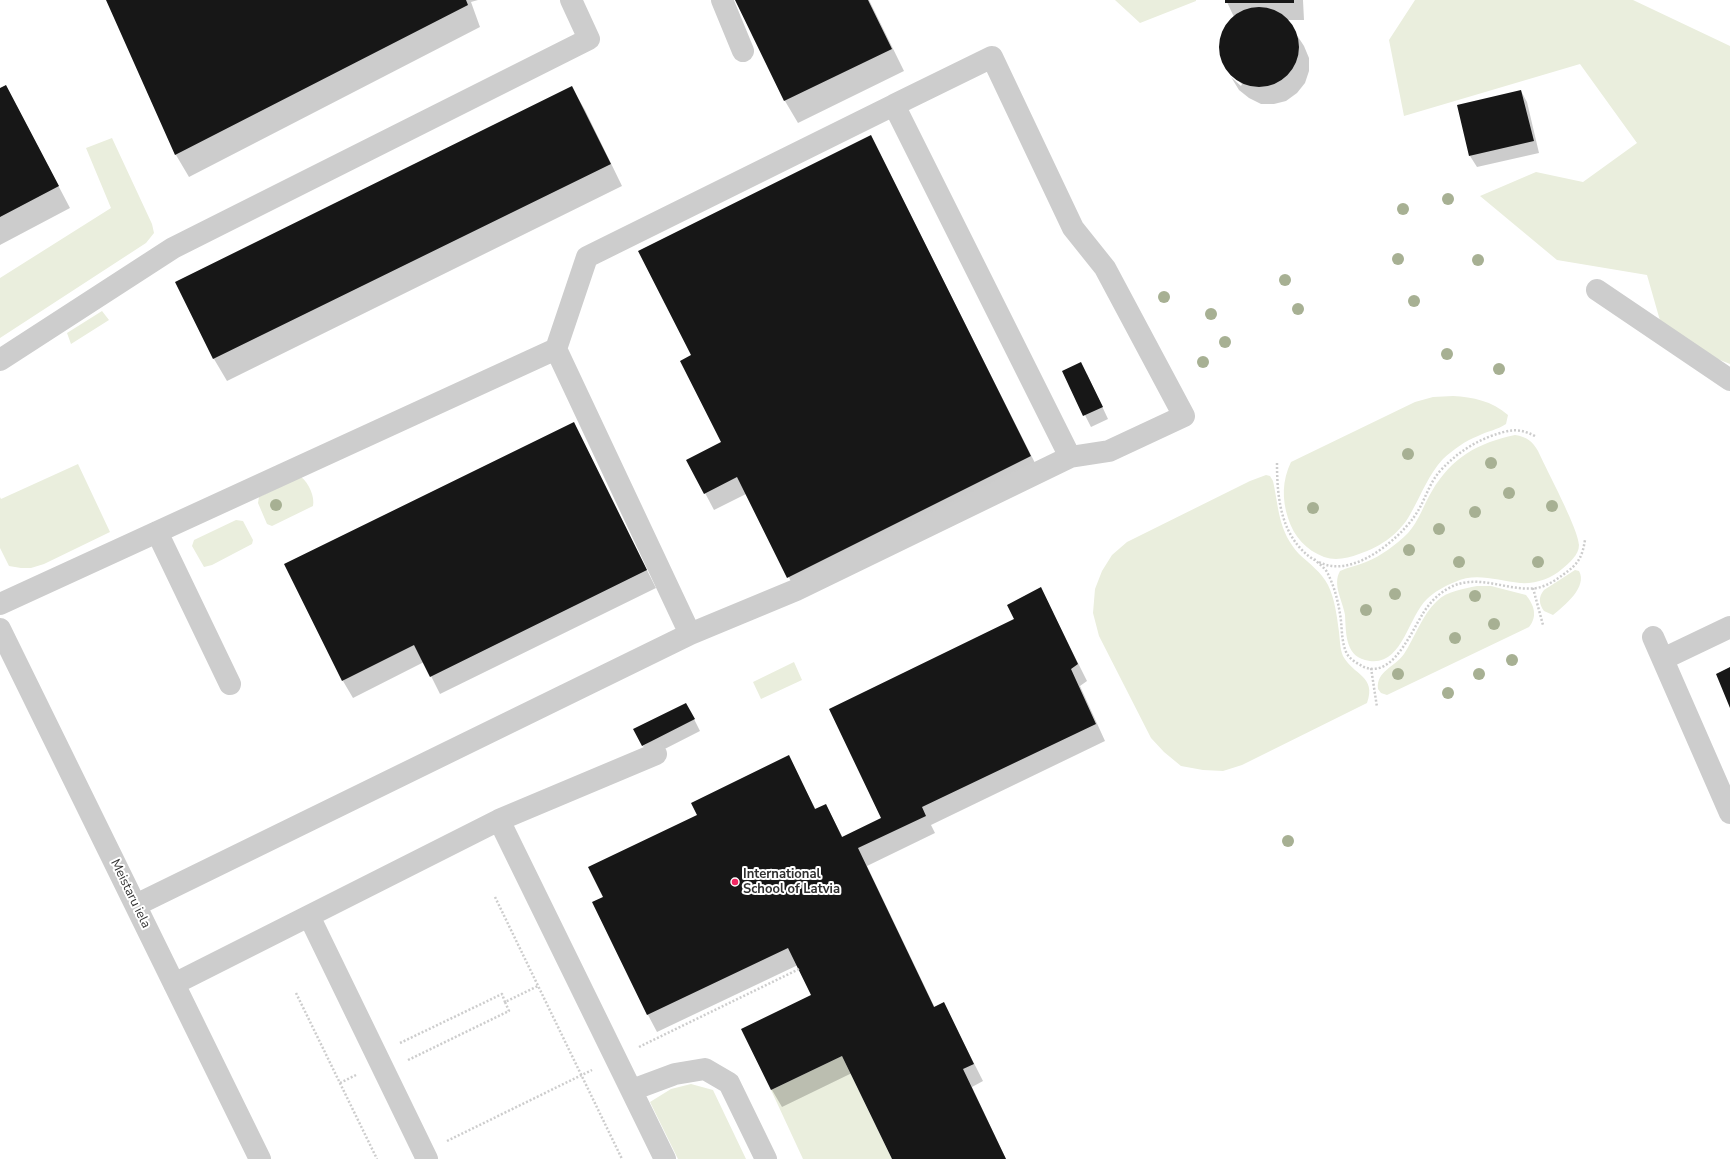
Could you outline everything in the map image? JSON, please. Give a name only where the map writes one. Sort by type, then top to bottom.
[{"type":"street","points":[[0,360],[173,248],[589,39],[571,0]]},
{"type":"street","points":[[722,0],[743,51]]},
{"type":"street","points":[[136,905],[690,634],[796,590],[1070,457],[1109,451],[1184,416],[1105,268],[1073,228],[992,57],[587,257],[556,349],[690,634]]},
{"type":"street","points":[[894,105],[1070,457]]},
{"type":"street","points":[[1597,290],[1730,380]]},
{"type":"street","points":[[0,604],[556,349]]},
{"type":"street","points":[[157,532],[230,684]]},
{"type":"street","points":[[1663,660],[1730,627]]},
{"type":"street","name":"Meistaru iela","points":[[0,629],[260,1159]]},
{"type":"street","points":[[1653,638],[1730,813]]},
{"type":"street","points":[[174,984],[499,820],[656,754]]},
{"type":"street","points":[[499,820],[665,1159]]},
{"type":"street","points":[[309,916],[388,1060],[427,1159]]},
{"type":"street","points":[[632,1090],[675,1074],[705,1069],[729,1083],[766,1159]]},
{"type":"path","points":[[1277,463],[1277,489],[1285,526],[1294,542],[1305,554],[1321,563],[1337,567],[1371,556],[1391,544],[1415,516],[1429,487],[1440,471],[1456,454],[1476,442],[1512,430],[1524,430],[1535,436]]},
{"type":"path","points":[[1314,559],[1326,570],[1335,594],[1344,646],[1348,655],[1356,663],[1365,668],[1371,668],[1386,665],[1396,657],[1428,605],[1438,595],[1454,586],[1468,583],[1490,582],[1524,588],[1538,588],[1552,582],[1579,561],[1585,540]]},
{"type":"path","points":[[1533,588],[1543,625]]},
{"type":"path","points":[[1371,668],[1377,707]]},
{"type":"path","points":[[495,897],[622,1159]]},
{"type":"path","points":[[505,1002],[538,986]]},
{"type":"path","points":[[296,994],[377,1159]]},
{"type":"path","points":[[340,1083],[388,1060],[400,1064],[509,1011],[502,994],[392,1047],[388,1060]]},
{"type":"green space","points":[[1115,0],[1196,0],[1196,1],[1140,23]]},
{"type":"green space","points":[[1415,0],[1633,0],[1730,46],[1730,364],[1665,338],[1647,275],[1557,260],[1480,196],[1536,172],[1583,182],[1637,143],[1580,64],[1404,116],[1389,40]]},
{"type":"green space","points":[[112,138],[152,224],[154,233],[146,243],[0,338],[0,278],[111,208],[86,148]]},
{"type":"green space","points":[[102,311],[109,320],[71,344],[67,333]]},
{"type":"green space","points":[[1433,397],[1468,397],[1495,406],[1508,415],[1506,424],[1469,440],[1443,459],[1430,477],[1403,526],[1383,543],[1351,557],[1333,559],[1324,557],[1306,547],[1297,537],[1291,525],[1285,504],[1284,490],[1286,476],[1291,462],[1415,402]]},
{"type":"green space","points":[[1515,435],[1529,440],[1534,445],[1562,499],[1578,537],[1579,549],[1575,555],[1558,573],[1537,582],[1520,583],[1479,577],[1463,579],[1447,585],[1427,599],[1420,607],[1396,650],[1387,657],[1377,661],[1365,660],[1358,657],[1350,648],[1346,635],[1345,615],[1337,582],[1340,571],[1377,557],[1408,533],[1440,479],[1457,460],[1489,442]]},
{"type":"green space","points":[[78,464],[110,532],[44,564],[31,568],[9,566],[0,548],[0,497],[1,499]]},
{"type":"green space","points":[[1266,475],[1270,476],[1273,481],[1280,519],[1287,537],[1299,554],[1319,572],[1328,585],[1335,608],[1342,653],[1347,662],[1362,676],[1369,687],[1367,703],[1242,765],[1223,771],[1203,770],[1181,766],[1164,752],[1151,738],[1099,636],[1093,613],[1095,589],[1102,571],[1112,555],[1127,542],[1250,481]]},
{"type":"green space","points":[[301,477],[311,490],[313,506],[272,526],[267,524],[258,503],[259,497]]},
{"type":"green space","points":[[236,520],[243,521],[253,540],[252,544],[212,565],[204,567],[192,546],[194,540]]},
{"type":"green space","points":[[1575,570],[1579,571],[1581,577],[1578,590],[1574,596],[1553,615],[1544,611],[1540,600],[1544,590]]},
{"type":"green space","points":[[1477,586],[1491,586],[1526,595],[1534,611],[1532,623],[1529,627],[1387,695],[1381,693],[1378,689],[1378,683],[1383,673],[1404,654],[1423,619],[1437,601],[1456,591]]},
{"type":"green space","points":[[794,662],[802,680],[761,699],[753,682]]},
{"type":"green space","points":[[842,1056],[892,1159],[803,1159],[771,1090]]},
{"type":"green space","points":[[691,1084],[713,1090],[746,1159],[678,1159],[650,1102],[671,1089]]},
{"type":"building","points":[[106,0],[466,0],[468,5],[175,155]]},
{"type":"building","points":[[735,0],[868,0],[892,49],[784,101]]},
{"type":"building","points":[[1225,0],[1294,0],[1294,3],[1225,3]]},
{"type":"building","points":[[1259,7],[1274,10],[1287,19],[1296,32],[1299,47],[1296,62],[1287,75],[1274,84],[1259,87],[1244,84],[1231,75],[1222,62],[1219,47],[1222,32],[1231,19],[1244,10]]},
{"type":"building","points":[[6,85],[59,186],[0,217],[0,88]]},
{"type":"building","points":[[572,86],[611,164],[213,359],[175,282]]},
{"type":"building","points":[[1521,90],[1534,141],[1469,156],[1457,105]]},
{"type":"building","points":[[871,135],[1031,456],[787,578],[737,477],[704,494],[686,460],[721,442],[680,361],[691,355],[638,251]]},
{"type":"building","points":[[1081,362],[1103,407],[1083,416],[1062,371]]},
{"type":"building","points":[[574,422],[647,570],[430,677],[414,645],[342,681],[284,564]]},
{"type":"building","name":"International School of Latvia","points":[[1041,587],[1078,664],[1071,669],[1096,724],[922,807],[926,816],[858,848],[934,1007],[944,1002],[974,1064],[963,1069],[1006,1159],[892,1159],[842,1056],[771,1090],[741,1029],[811,995],[788,948],[647,1015],[592,902],[603,897],[588,867],[697,815],[691,803],[789,755],[815,809],[826,804],[842,837],[881,818],[829,709],[1014,619],[1007,605]]},
{"type":"building","points":[[1730,667],[1730,708],[1716,674]]},
{"type":"building","points":[[686,703],[695,719],[642,746],[633,729]]},
{"type":"place","name":"International School of Latvia","points":[[735,882]]}]
